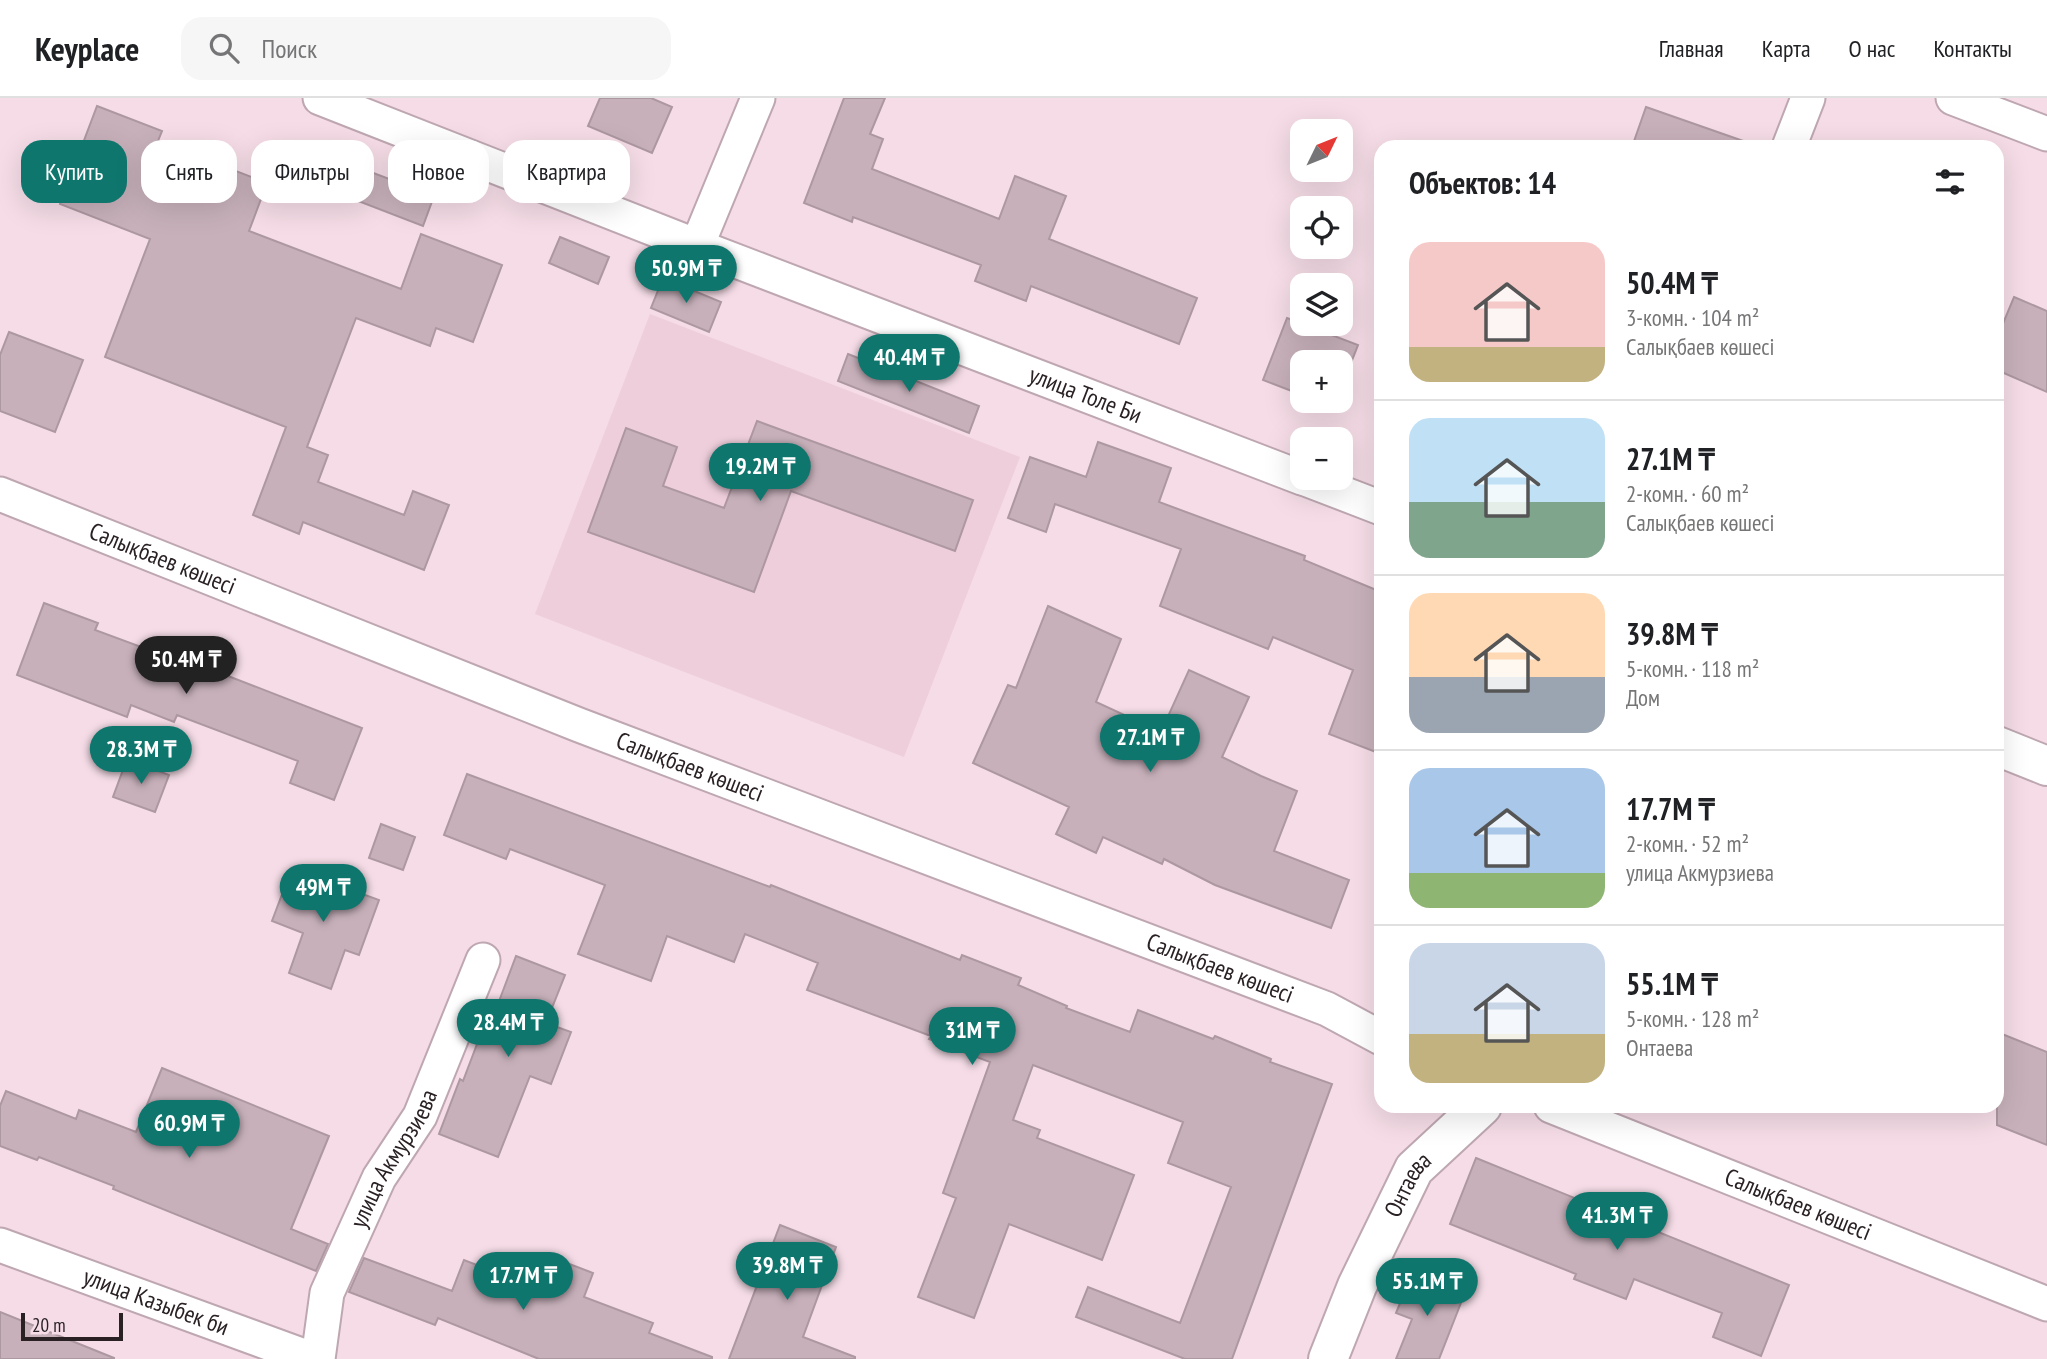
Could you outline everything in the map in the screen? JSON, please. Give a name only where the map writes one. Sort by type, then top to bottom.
[{"type":"main road","points":[[2004,749],[2047,766]]},
{"type":"main road","name":"Онтаева","points":[[1328,1359],[1357,1286],[1414,1169],[1474,1113]]},
{"type":"street","name":"улица Толе Би","points":[[320,98],[1290,473]]},
{"type":"street","points":[[697,246],[758,98]]},
{"type":"street","points":[[1791,140],[1808,98]]},
{"type":"street","points":[[1953,98],[2047,135]]},
{"type":"street","name":"улица Толе Би","points":[[1334,490],[1374,505]]},
{"type":"street","name":"Салықбаев көшесі","points":[[0,494],[579,724],[1327,1009],[1374,1034]]},
{"type":"street","name":"улица Акмурзиева","points":[[318,1359],[327,1293],[379,1178],[420,1115],[483,960]]},
{"type":"street","name":"Салықбаев көшесі","points":[[1568,1113],[2047,1304]]},
{"type":"street","name":"улица Казыбек би","points":[[0,1245],[312,1359]]},
{"type":"shaded area","points":[[650,314],[1020,457],[904,757],[535,614]]},
{"type":"building","points":[[600,98],[651,98],[672,107],[652,153],[630,144],[630,140],[621,140],[588,126]]},
{"type":"building","points":[[844,98],[885,98],[870,134],[883,139],[872,169],[999,219],[1015,176],[1066,196],[1049,239],[1197,298],[1179,344],[1031,286],[1026,301],[975,281],[981,265],[853,217],[852,222],[804,203]]},
{"type":"building","points":[[97,106],[162,131],[158,140],[141,140],[141,203],[237,203],[237,171],[251,177],[251,203],[260,203],[249,231],[401,289],[421,234],[502,265],[473,342],[436,328],[430,346],[356,318],[307,447],[328,455],[318,482],[404,515],[413,491],[449,505],[424,570],[303,522],[299,534],[253,515],[286,427],[105,357],[150,239],[60,204],[127,203],[127,140],[84,140]]},
{"type":"building","points":[[1646,107],[1740,140],[1634,140]]},
{"type":"building","points":[[374,173],[388,179],[388,203],[431,203],[423,226],[363,203],[374,203]]},
{"type":"building","points":[[560,237],[609,257],[598,284],[549,263]]},
{"type":"building","points":[[663,278],[721,302],[709,332],[651,308]]},
{"type":"building","points":[[2014,297],[2047,311],[2047,392],[2004,373],[2004,321]]},
{"type":"building","points":[[1287,318],[1290,319],[1290,336],[1334,336],[1358,345],[1353,358],[1353,350],[1290,350],[1290,390],[1263,380]]},
{"type":"building","points":[[9,332],[83,360],[55,432],[0,411],[0,355]]},
{"type":"building","points":[[848,354],[979,406],[969,433],[838,381]]},
{"type":"building","points":[[757,421],[973,500],[955,551],[791,491],[754,592],[588,532],[626,428],[677,447],[663,486],[724,508]]},
{"type":"building","points":[[1098,442],[1171,468],[1159,502],[1305,556],[1304,560],[1374,589],[1374,751],[1329,734],[1353,670],[1273,637],[1268,649],[1160,606],[1181,549],[1055,504],[1046,532],[1008,518],[1030,457],[1086,477]]},
{"type":"building","points":[[44,603],[98,623],[95,630],[168,657],[169,653],[362,728],[334,800],[290,783],[298,761],[177,715],[174,722],[131,705],[127,717],[17,675]]},
{"type":"building","points":[[1048,606],[1121,639],[1096,702],[1161,732],[1189,670],[1249,697],[1222,757],[1297,791],[1274,851],[1349,880],[1331,928],[1215,885],[1164,859],[1162,864],[1103,837],[1096,853],[1056,834],[1069,807],[973,763],[1008,685],[1016,688]]},
{"type":"building","points":[[127,759],[169,775],[155,812],[113,797]]},
{"type":"building","points":[[467,774],[770,887],[771,885],[960,960],[962,955],[1021,978],[1018,985],[1067,1006],[1066,1008],[1130,1032],[1138,1010],[1213,1039],[1215,1036],[1271,1059],[1270,1062],[1332,1084],[1232,1359],[1185,1359],[1076,1317],[1088,1287],[1180,1323],[1231,1187],[1168,1163],[1183,1122],[1033,1065],[1013,1120],[1040,1130],[1037,1138],[1134,1175],[1102,1260],[1009,1224],[974,1318],[918,1297],[956,1198],[943,1193],[990,1062],[929,1039],[931,1036],[807,990],[818,963],[745,934],[734,962],[667,936],[651,981],[578,954],[605,885],[510,849],[506,859],[444,835]]},
{"type":"building","points":[[381,824],[415,837],[403,870],[369,858]]},
{"type":"building","points":[[292,868],[379,900],[359,955],[345,950],[331,989],[289,973],[303,933],[272,921]]},
{"type":"building","points":[[516,956],[565,975],[546,1023],[571,1032],[551,1084],[530,1076],[498,1157],[439,1134],[460,1079],[463,1081],[493,1002],[498,1004]]},
{"type":"building","points":[[2004,1035],[2047,1052],[2047,1145],[1997,1125],[1997,1113],[2004,1113]]},
{"type":"building","points":[[162,1068],[329,1136],[291,1229],[328,1244],[316,1271],[113,1189],[114,1186],[39,1157],[37,1160],[0,1146],[0,1106],[6,1091],[76,1119],[79,1110],[136,1132]]},
{"type":"building","points":[[1476,1158],[1789,1285],[1761,1356],[1713,1337],[1722,1313],[1634,1279],[1626,1299],[1574,1279],[1576,1274],[1450,1224]]},
{"type":"building","points":[[780,1225],[836,1247],[803,1337],[855,1359],[729,1359]]},
{"type":"building","points":[[551,1257],[593,1273],[584,1297],[653,1323],[649,1333],[712,1359],[539,1359],[438,1318],[435,1325],[349,1292],[364,1258],[452,1291],[464,1260],[539,1289]]},
{"type":"building","points":[[1412,1274],[1464,1295],[1439,1359],[1396,1359],[1412,1319],[1396,1313]]},
{"type":"building","points":[[0,1312],[114,1358],[114,1359],[0,1359]]}]
